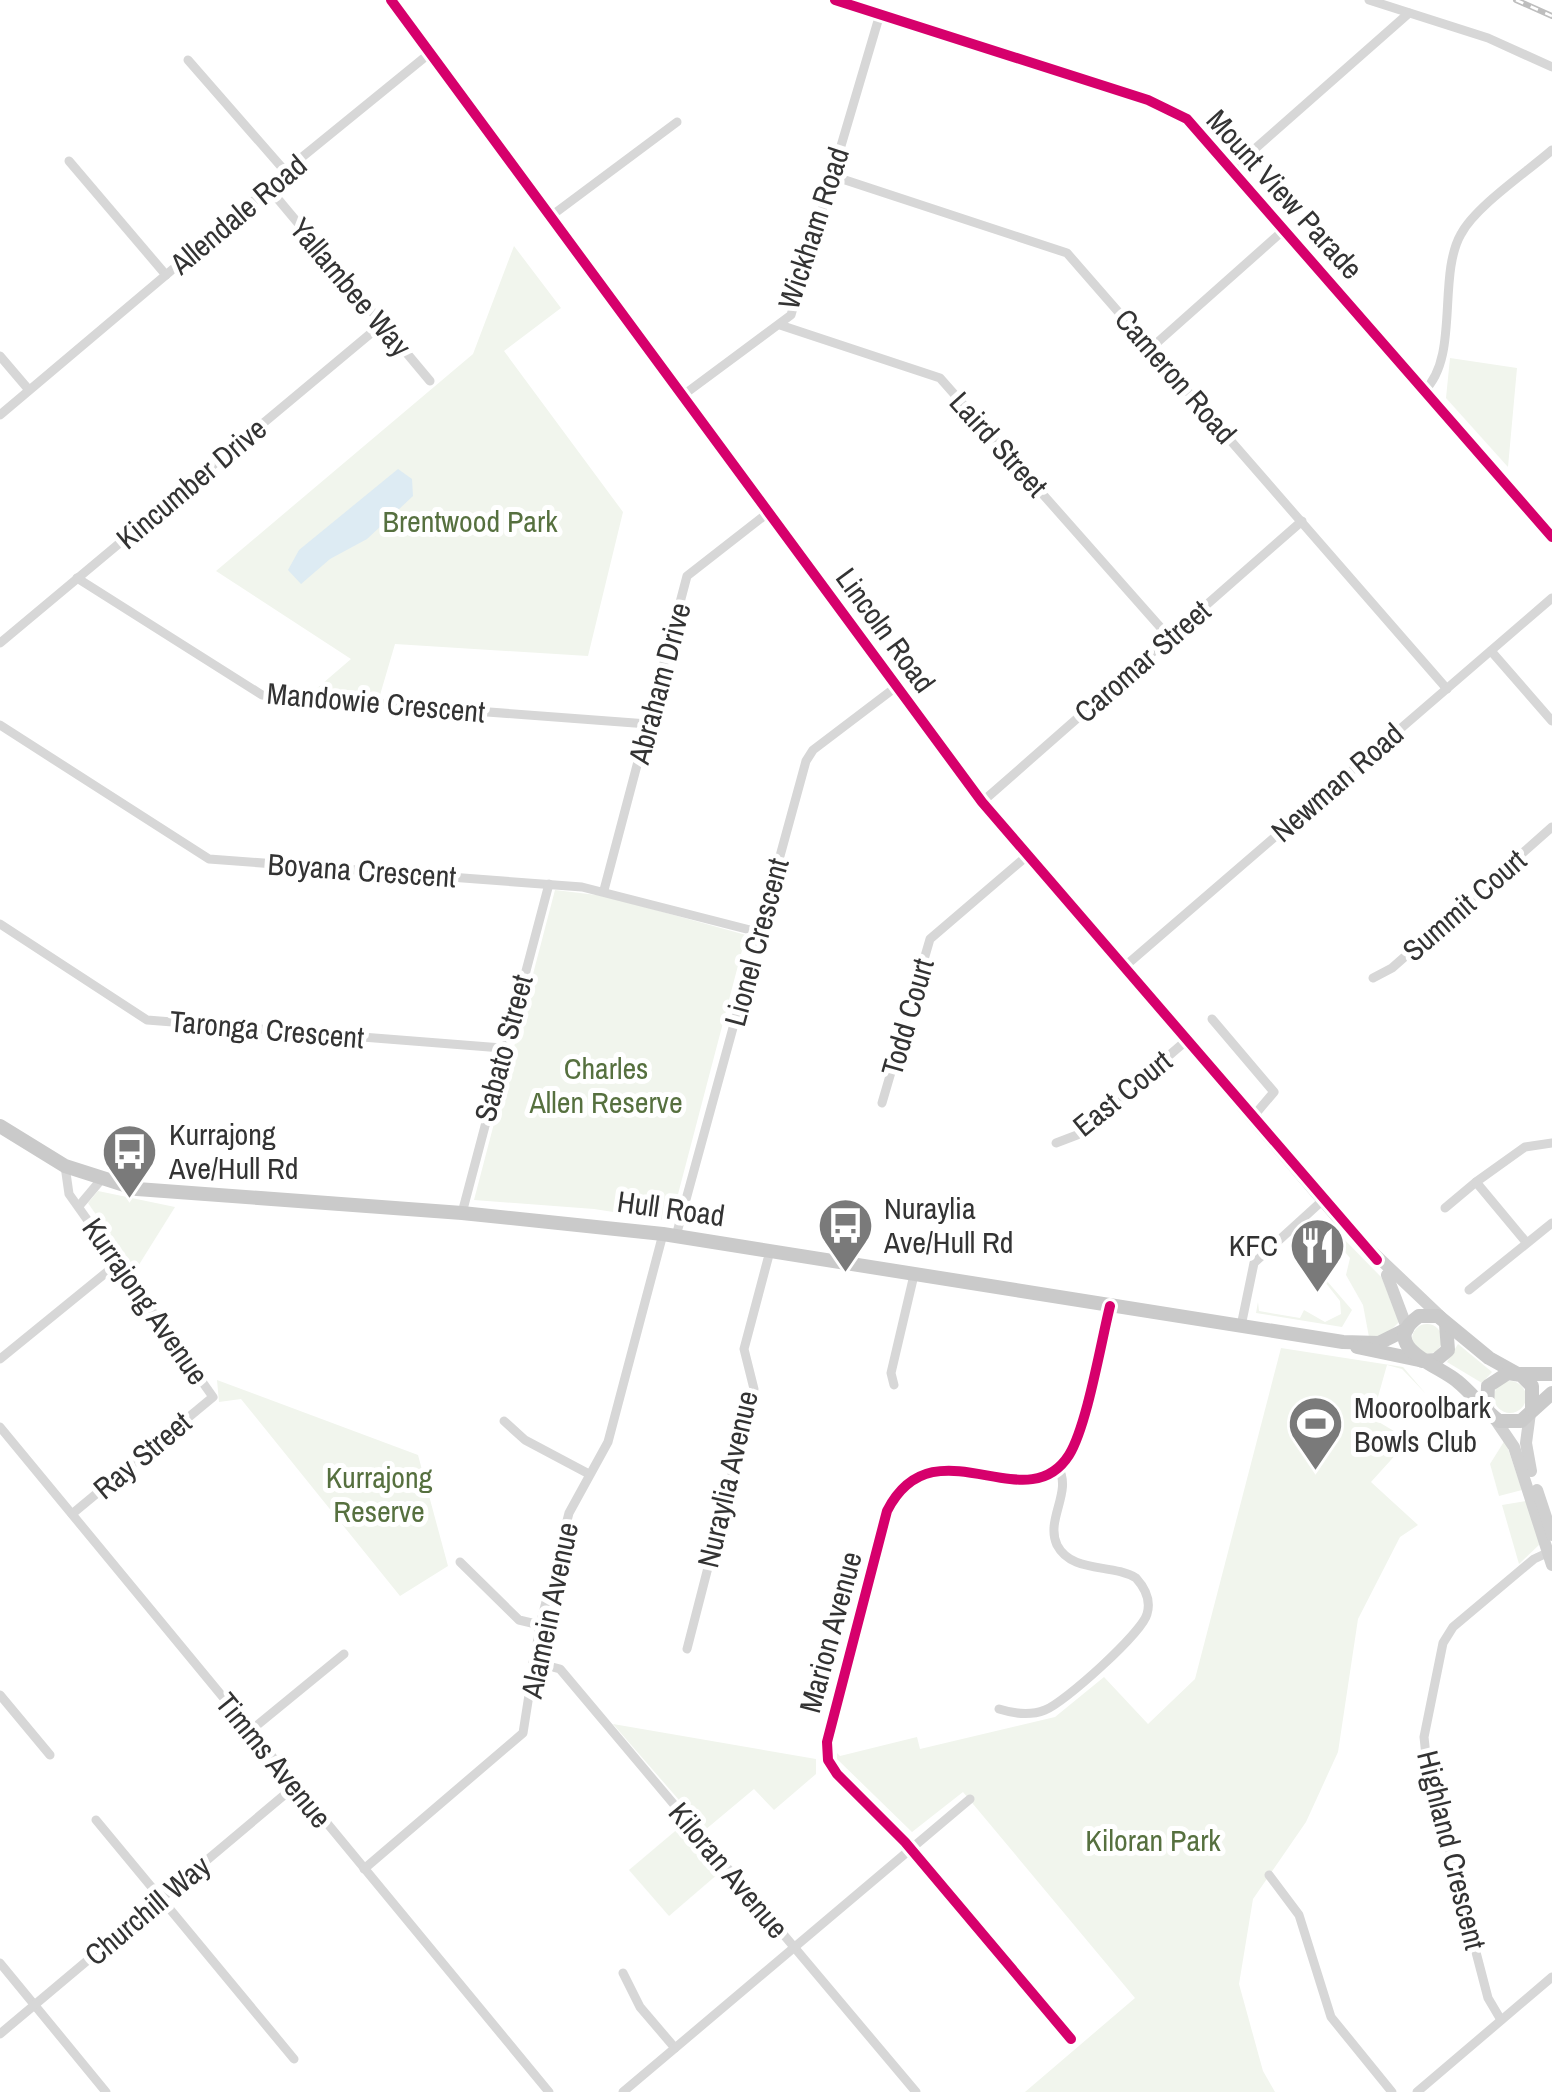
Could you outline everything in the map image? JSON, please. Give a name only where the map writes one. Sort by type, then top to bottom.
[{"type":"main road","name":"Lincoln Road","points":[[397,2],[430,53],[982,802],[1322,1201],[1377,1260],[1442,1318]]},
{"type":"main road","name":"Hull Road","points":[[0,1126],[65,1166],[100,1181],[137,1189],[462,1213],[670,1235],[1343,1342],[1421,1360],[1452,1377],[1493,1416]]},
{"type":"main road","name":"Lincoln Road","points":[[1377,1260],[1396,1291],[1407,1329]]},
{"type":"main road","points":[[1442,1318],[1450,1336],[1448,1350],[1436,1360],[1421,1360],[1407,1347],[1407,1329],[1419,1316],[1442,1318],[1534,1389],[1526,1452],[1550,1556]]},
{"type":"main road","name":"Hull Road","points":[[1343,1342],[1379,1343],[1407,1329]]},
{"type":"main road","points":[[1552,1374],[1500,1375],[1488,1386],[1485,1402],[1510,1438],[1552,1534]]},
{"type":"main road","points":[[1493,1416],[1514,1423],[1552,1394]]},
{"type":"street","name":"Mount View Parade","points":[[835,0],[1163,105],[1196,128],[1552,537]]},
{"type":"street","points":[[1369,0],[1488,38],[1552,67]]},
{"type":"street","points":[[1232,169],[1409,13]]},
{"type":"street","name":"Wickham Road","points":[[682,396],[791,315],[880,14]]},
{"type":"street","name":"Allendale Road","points":[[0,415],[256,199],[272,192],[285,171],[430,53]]},
{"type":"street","points":[[188,60],[285,171]]},
{"type":"street","points":[[551,216],[677,122]]},
{"type":"street","points":[[1424,391],[1439,367],[1454,252],[1463,230],[1552,150]]},
{"type":"street","points":[[69,161],[166,275]]},
{"type":"street","name":"Cameron Road","points":[[830,175],[1058,248],[1075,260],[1446,689]]},
{"type":"street","name":"Yallambee Way","points":[[272,192],[430,381]]},
{"type":"street","points":[[1150,348],[1285,229]]},
{"type":"street","name":"Kincumber Drive","points":[[0,643],[382,324]]},
{"type":"street","name":"Laird Street","points":[[780,325],[940,378],[1169,637]]},
{"type":"street","points":[[0,356],[29,390]]},
{"type":"street","name":"Abraham Drive","points":[[604,890],[687,576],[769,512]]},
{"type":"street","name":"Caromar Street","points":[[982,802],[1302,521]]},
{"type":"street","name":"Mandowie Crescent","points":[[77,578],[262,696],[648,724]]},
{"type":"street","name":"Newman Road","points":[[1124,967],[1552,598]]},
{"type":"street","points":[[1491,651],[1552,721]]},
{"type":"street","name":"Lionel Crescent","points":[[670,1235],[806,761],[812,750],[896,687]]},
{"type":"street","name":"Boyana Crescent","points":[[0,725],[210,859],[604,890],[758,932]]},
{"type":"street","name":"Summit Court","points":[[1372,978],[1392,968],[1552,827]]},
{"type":"street","name":"Todd Court","points":[[882,1104],[930,939],[1027,856]]},
{"type":"street","name":"Sabato Street","points":[[462,1213],[502,1048],[549,884]]},
{"type":"street","name":"Taronga Crescent","points":[[0,924],[147,1020],[502,1048]]},
{"type":"street","points":[[1212,1019],[1274,1092],[1252,1118]]},
{"type":"street","name":"East Court","points":[[1056,1143],[1077,1135],[1187,1040]]},
{"type":"street","points":[[1445,1208],[1525,1147],[1552,1144]]},
{"type":"street","name":"Kurrajong Avenue","points":[[65,1166],[64,1180],[79,1206],[212,1397]]},
{"type":"street","name":"Kurrajong Avenue","points":[[79,1206],[100,1181]]},
{"type":"street","points":[[1476,1182],[1526,1242]]},
{"type":"street","points":[[1242,1326],[1254,1262],[1322,1201]]},
{"type":"street","points":[[1470,1290],[1552,1223]]},
{"type":"street","name":"Alamein Avenue","points":[[364,1870],[519,1739],[540,1625],[569,1513],[608,1442],[670,1235]]},
{"type":"street","name":"Nuraylia Avenue","points":[[686,1649],[754,1388],[744,1349],[770,1251]]},
{"type":"street","points":[[0,1359],[118,1263]]},
{"type":"street","points":[[894,1385],[891,1372],[914,1275]]},
{"type":"street","points":[[999,1709],[1037,1713],[1060,1703],[1138,1630],[1147,1614],[1146,1592],[1136,1578],[1078,1563],[1059,1548],[1053,1532],[1064,1478],[1058,1467],[1074,1443],[1110,1306]]},
{"type":"street","name":"Ray Street","points":[[72,1514],[212,1397]]},
{"type":"street","points":[[504,1421],[525,1440],[588,1474]]},
{"type":"street","name":"Timms Avenue","points":[[0,1427],[548,2092]]},
{"type":"street","name":"Marion Avenue","points":[[1058,1467],[1021,1480],[932,1470],[911,1478],[887,1511],[827,1742],[828,1760],[1072,2039]]},
{"type":"street","name":"Highland Crescent","points":[[1502,2020],[1488,1998],[1427,1765],[1424,1736],[1438,1655],[1448,1634],[1534,1559],[1550,1556]]},
{"type":"street","points":[[460,1562],[519,1620],[540,1625]]},
{"type":"street","points":[[250,1731],[344,1654]]},
{"type":"street","name":"Kiloran Avenue","points":[[533,1662],[560,1669],[916,2092]]},
{"type":"street","points":[[0,1695],[50,1756]]},
{"type":"street","name":"Churchill Way","points":[[0,2034],[295,1786]]},
{"type":"street","points":[[623,2092],[970,1800]]},
{"type":"street","points":[[96,1820],[294,2059]]},
{"type":"street","points":[[1270,1875],[1299,1915],[1331,2017],[1392,2092]]},
{"type":"street","points":[[0,1963],[106,2092]]},
{"type":"street","points":[[622,1973],[640,2007],[675,2048]]},
{"type":"street","points":[[1417,2092],[1552,1977]]},
{"type":"green space","name":"Brentwood Park","points":[[514,246],[561,308],[504,351],[623,512],[588,656],[395,644],[380,695],[315,690],[351,659],[216,571],[473,354]]},
{"type":"green space","points":[[1450,358],[1517,368],[1508,467],[1446,398]]},
{"type":"green space","name":"Charles Allen Reserve","points":[[555,890],[605,896],[746,935],[671,1221],[594,1209],[474,1200]]},
{"type":"green space","points":[[98,1191],[175,1207],[135,1271],[88,1203]]},
{"type":"green space","points":[[1336,1231],[1382,1278],[1399,1322],[1384,1337],[1369,1337],[1363,1305],[1346,1275],[1350,1258],[1331,1235]]},
{"type":"green space","points":[[1295,1244],[1352,1310],[1342,1327],[1256,1313],[1258,1302],[1259,1311],[1300,1318],[1304,1310],[1325,1322],[1341,1314],[1340,1301]]},
{"type":"green space","points":[[1427,1324],[1438,1328],[1442,1339],[1438,1350],[1427,1354],[1416,1350],[1412,1339],[1416,1328]]},
{"type":"green space","points":[[1458,1344],[1492,1372],[1482,1383],[1447,1362]]},
{"type":"green space","name":"Kiloran Park","points":[[1281,1348],[1403,1367],[1426,1394],[1402,1369],[1387,1365],[1372,1418],[1409,1440],[1371,1482],[1418,1525],[1400,1537],[1358,1619],[1338,1752],[1306,1822],[1253,1899],[1239,1984],[1263,2071],[1275,2092],[1025,2092],[1135,1998],[963,1792],[912,1832],[837,1759],[837,1753],[840,1756],[917,1737],[920,1749],[1055,1717],[1104,1677],[1148,1724],[1195,1679]]},
{"type":"green space","name":"Kurrajong Reserve","points":[[217,1380],[418,1455],[448,1566],[400,1596],[241,1399],[219,1402]]},
{"type":"green space","points":[[1510,1381],[1521,1386],[1526,1397],[1521,1408],[1510,1413],[1499,1408],[1494,1397],[1499,1386]]},
{"type":"green space","points":[[1505,1440],[1522,1490],[1499,1496],[1490,1464]]},
{"type":"green space","points":[[1526,1501],[1540,1544],[1519,1564],[1502,1505]]},
{"type":"green space","points":[[613,1724],[816,1759],[816,1774],[774,1810],[754,1789],[705,1830]]},
{"type":"green space","points":[[680,1827],[719,1873],[669,1916],[629,1870]]},
{"type":"shaded area","points":[[398,469],[412,479],[413,496],[367,539],[330,559],[301,584],[288,570],[299,550]]},
{"type":"railway","points":[[1516,0],[1552,16]]},
{"type":"cycle path","points":[[391,0],[982,802],[1377,1260]]},
{"type":"cycle path","points":[[835,0],[1148,100],[1187,119],[1552,537]]},
{"type":"cycle path","points":[[1071,2039],[905,1842],[837,1774],[828,1760],[827,1742],[887,1511],[907,1485],[929,1473],[954,1471],[1029,1480],[1051,1473],[1076,1442],[1110,1306]]},
{"type":"place","name":"Kurrajong Ave/Hull Rd","points":[[130,1200]]},
{"type":"place","name":"Nuraylia Ave/Hull Rd","points":[[845,1274]]},
{"type":"place","name":"KFC","points":[[1317,1294]]},
{"type":"place","name":"Mooroolbark Bowls Club","points":[[1315,1473]]}]
